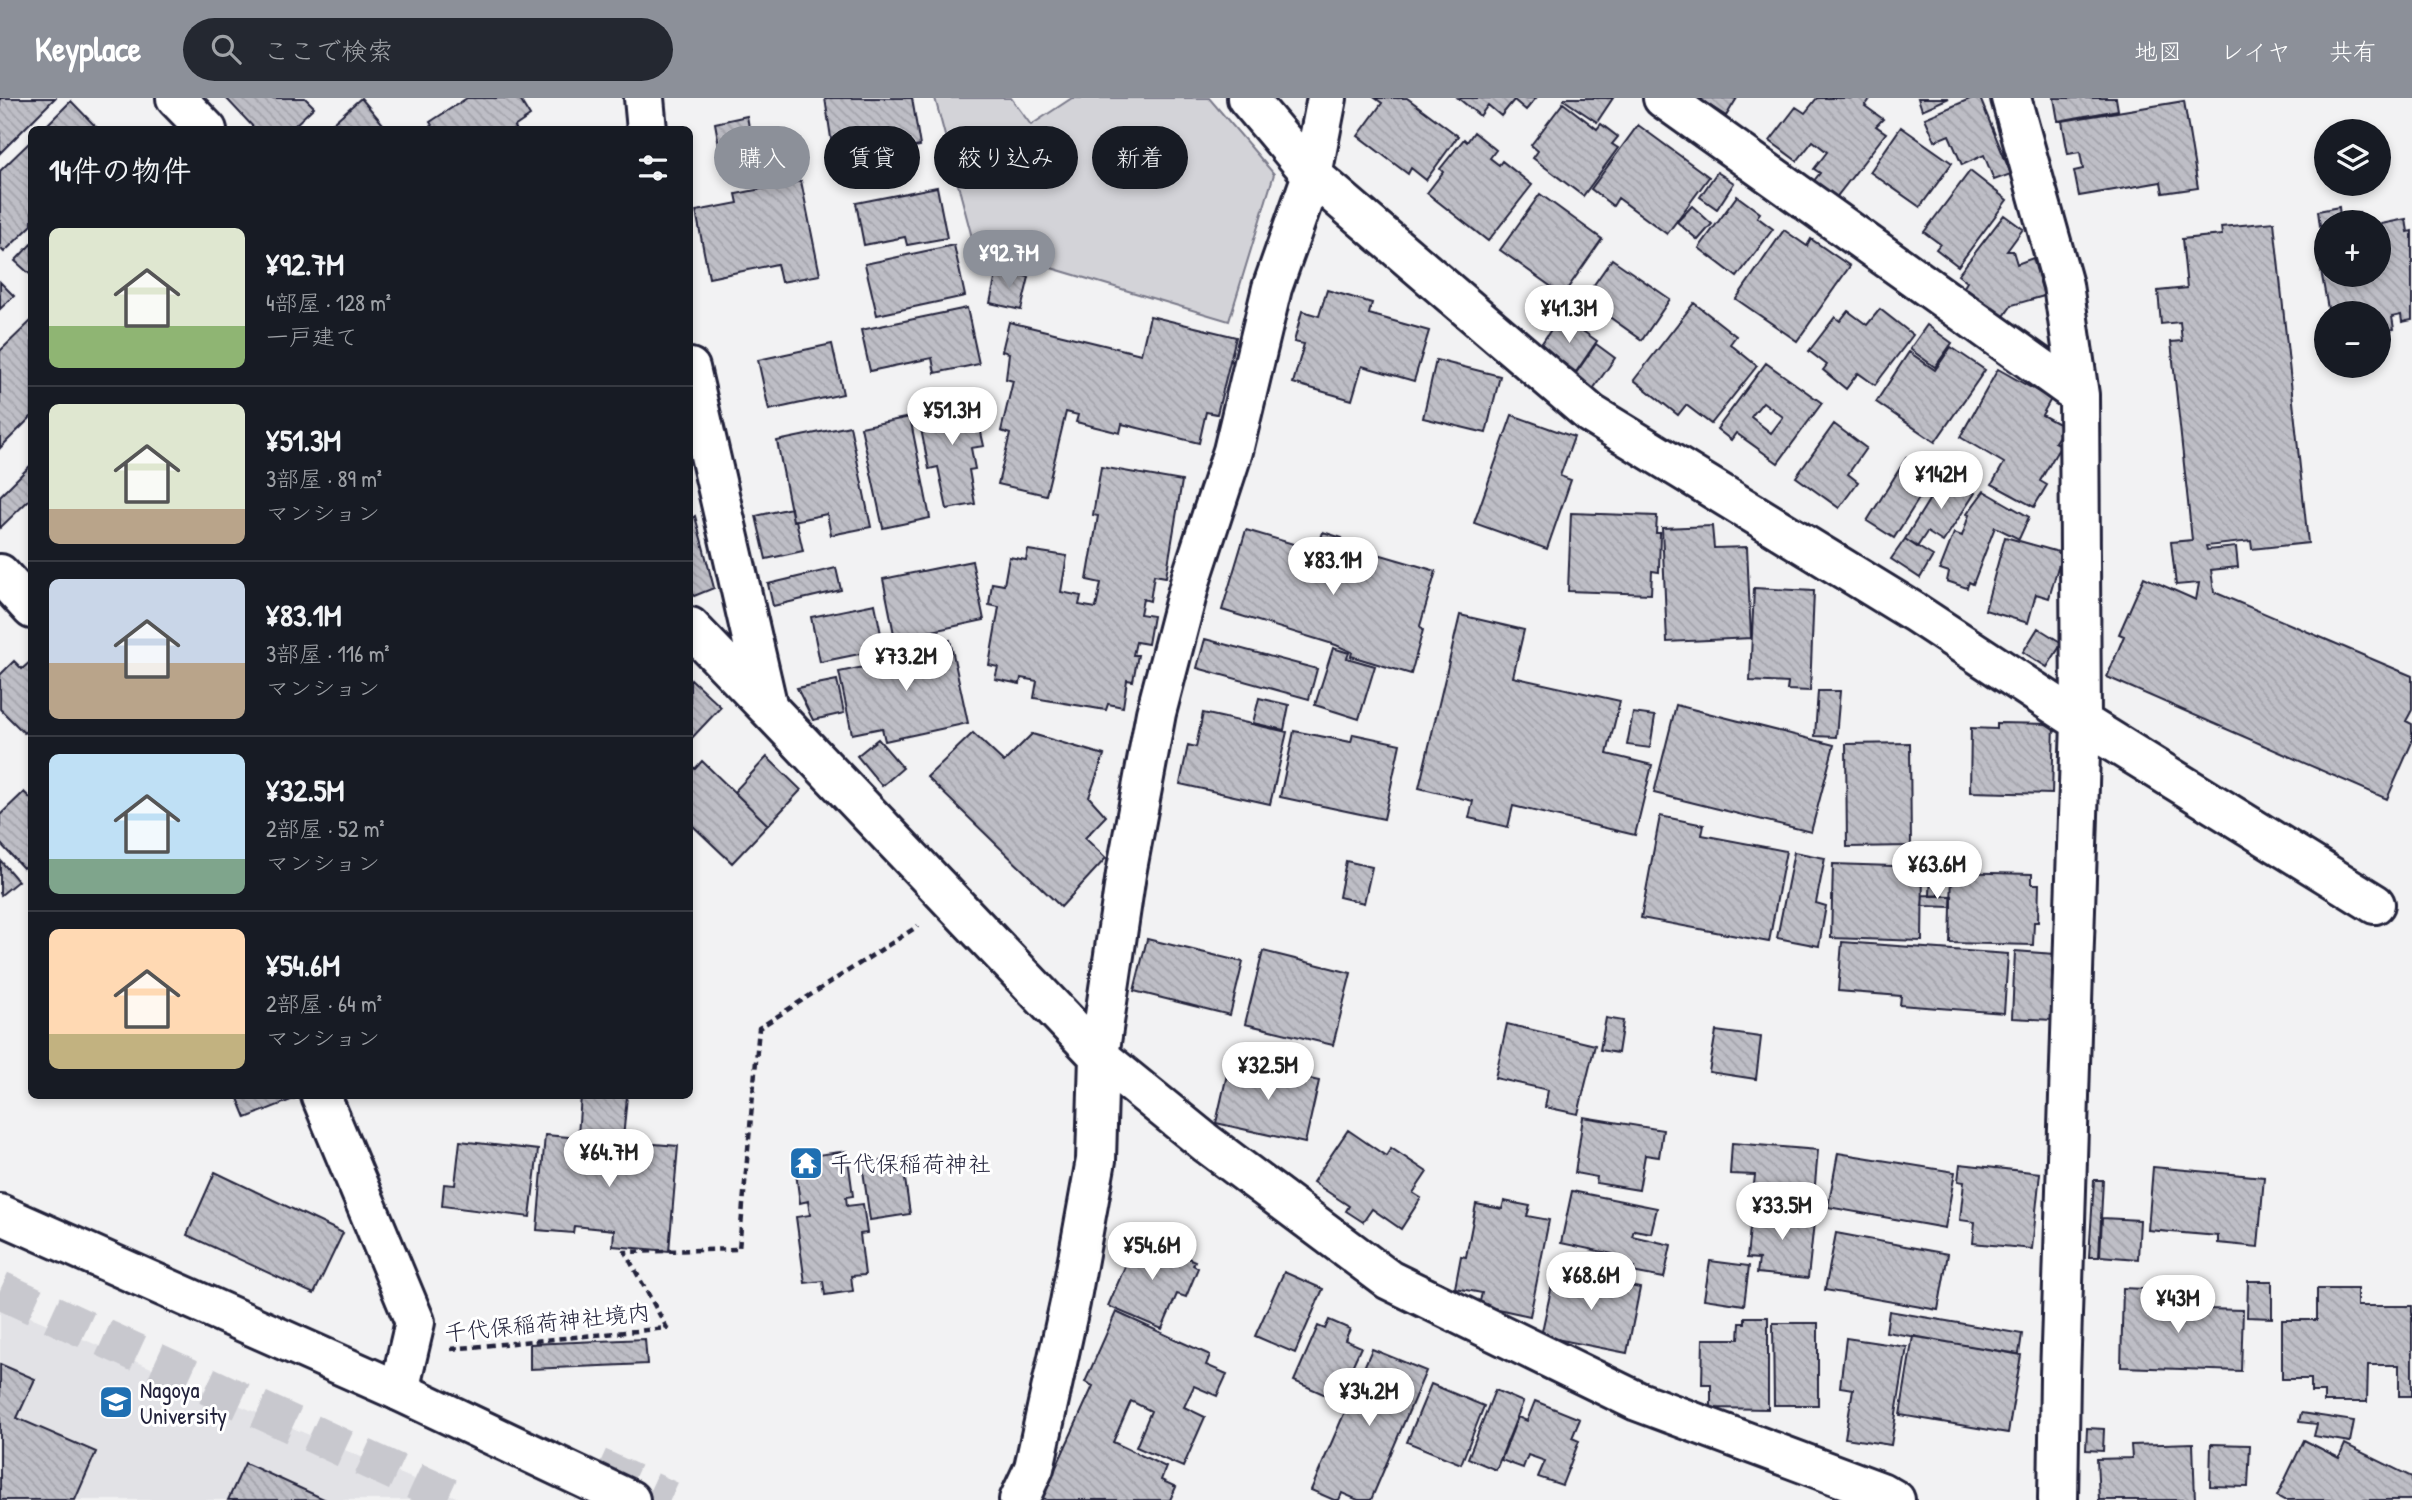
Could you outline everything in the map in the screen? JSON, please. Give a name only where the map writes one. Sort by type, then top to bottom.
[{"type":"street","points":[[176,98],[203,126]]},
{"type":"street","points":[[644,98],[647,126]]},
{"type":"street","points":[[1247,98],[1312,175],[1591,414],[1914,612],[2081,722],[2375,904]]},
{"type":"street","points":[[1019,1500],[1034,1468],[1070,1303],[1096,1160],[1099,1056],[1126,874],[1156,713],[1191,579],[1233,451],[1272,288],[1312,175],[1327,98]]},
{"type":"street","points":[[1663,98],[2079,396]]},
{"type":"street","points":[[2011,98],[2063,285],[2079,396],[2081,722],[2058,1500]]},
{"type":"street","points":[[693,381],[768,708]]},
{"type":"street","points":[[0,574],[28,604]]},
{"type":"street","points":[[693,630],[1099,1056],[1206,1143],[1389,1280],[1637,1401],[1881,1492],[1895,1500]]},
{"type":"street","points":[[322,1099],[415,1322],[399,1391]]},
{"type":"street","points":[[0,1214],[399,1391],[630,1500]]},
{"type":"path","name":"千代保稲荷神社境内","points":[[408,1354],[667,1328],[625,1252],[739,1249],[759,1028],[954,903]]},
{"type":"shaded area","points":[[935,98],[1011,98],[1031,125],[1072,98],[1209,98],[1274,174],[1229,321],[974,245],[959,189],[1078,189],[1078,126],[942,126]]},
{"type":"shaded area","name":"Nagoya University","points":[[0,1304],[463,1500],[0,1500]]},
{"type":"building","points":[[0,98],[55,98],[0,153]]},
{"type":"building","points":[[226,98],[305,98],[314,107],[294,126],[252,126]]},
{"type":"building","points":[[361,98],[385,126],[330,126]]},
{"type":"building","points":[[467,98],[519,98],[530,116],[515,126],[432,126],[430,122]]},
{"type":"building","points":[[825,98],[912,98],[917,126],[829,126]]},
{"type":"building","points":[[1375,98],[1407,98],[1458,136],[1426,180],[1411,168],[1408,174],[1358,136],[1382,103]]},
{"type":"building","points":[[1458,98],[1536,98],[1526,110],[1514,100],[1501,116],[1488,105],[1480,116]]},
{"type":"building","points":[[1613,98],[1597,122],[1564,100]]},
{"type":"building","points":[[1698,98],[1737,98],[1726,116]]},
{"type":"building","points":[[1817,98],[1871,98],[1865,106],[1883,119],[1876,126],[1886,133],[1831,204],[1809,187],[1820,173],[1814,169],[1827,152],[1813,141],[1797,161],[1770,141],[1796,107],[1805,113]]},
{"type":"building","points":[[1918,98],[1949,98],[1922,110]]},
{"type":"building","points":[[1972,98],[1980,98],[2011,174],[1994,180],[1984,155],[1962,165],[1949,135],[1935,141],[1925,118]]},
{"type":"building","points":[[2054,98],[2116,98],[2118,110],[2058,121]]},
{"type":"building","points":[[71,101],[95,126],[46,126]]},
{"type":"building","points":[[2184,101],[2198,188],[2163,193],[2161,182],[2079,196],[2074,171],[2083,169],[2080,152],[2068,154],[2062,121]]},
{"type":"building","points":[[1563,103],[1597,129],[1601,124],[1618,137],[1612,144],[1618,148],[1583,196],[1533,158],[1538,151],[1531,145]]},
{"type":"building","points":[[747,116],[749,126],[716,126],[715,123]]},
{"type":"building","points":[[1638,125],[1709,177],[1667,234],[1618,198],[1613,206],[1591,189]]},
{"type":"building","points":[[1901,127],[1952,163],[1920,207],[1870,172]]},
{"type":"building","points":[[1474,132],[1496,150],[1490,158],[1499,165],[1502,161],[1532,185],[1488,241],[1427,193],[1443,172],[1440,169],[1464,139],[1467,142]]},
{"type":"building","points":[[28,144],[28,229],[4,252],[0,248],[0,171]]},
{"type":"building","points":[[1970,171],[2007,200],[1958,266],[1936,249],[1940,244],[1924,232]]},
{"type":"building","points":[[1717,172],[1734,183],[1717,209],[1700,197]]},
{"type":"building","points":[[934,188],[937,189],[947,238],[907,245],[905,237],[864,245],[856,203]]},
{"type":"building","points":[[761,189],[803,189],[820,275],[781,282],[777,264],[709,278],[696,211],[738,203],[736,194]]},
{"type":"building","points":[[1540,194],[1602,239],[1563,295],[1500,250]]},
{"type":"building","points":[[1737,196],[1760,213],[1757,217],[1773,229],[1737,277],[1699,248]]},
{"type":"building","points":[[1692,206],[1712,224],[1698,240],[1677,222]]},
{"type":"building","points":[[2004,215],[2023,229],[2007,251],[2013,251],[2017,264],[2033,258],[2044,296],[2012,305],[2002,319],[1962,290],[1967,282],[1958,275]]},
{"type":"building","points":[[2406,219],[2408,232],[2412,231],[2412,320],[2402,322],[2401,315],[2392,317],[2394,329],[2391,330],[2391,301],[2327,301],[2324,287],[2391,287],[2391,222]]},
{"type":"building","points":[[2274,222],[2308,543],[2252,549],[2251,541],[2206,546],[2207,550],[2236,547],[2238,567],[2211,570],[2214,592],[2412,676],[2412,710],[2406,721],[2412,724],[2412,742],[2387,799],[2107,677],[2124,636],[2119,634],[2144,577],[2196,600],[2199,583],[2176,585],[2171,542],[2192,540],[2171,342],[2182,341],[2180,322],[2161,324],[2158,291],[2187,288],[2182,239],[2222,235],[2221,227]]},
{"type":"building","points":[[1784,230],[1807,246],[1811,239],[1850,266],[1797,341],[1736,299]]},
{"type":"building","points":[[954,245],[965,296],[877,315],[865,264]]},
{"type":"building","points":[[28,247],[28,272],[15,261]]},
{"type":"building","points":[[1612,259],[1670,299],[1642,340],[1584,299]]},
{"type":"building","points":[[997,270],[1029,277],[1021,310],[990,303]]},
{"type":"building","points":[[0,282],[14,296],[0,309]]},
{"type":"building","points":[[1327,290],[1372,303],[1369,314],[1429,331],[1414,381],[1362,366],[1352,400],[1293,383],[1304,344],[1294,342],[1302,311],[1319,316]]},
{"type":"building","points":[[1694,303],[1736,336],[1730,344],[1757,366],[1711,424],[1686,405],[1678,415],[1634,380]]},
{"type":"building","points":[[967,308],[979,364],[935,373],[932,358],[870,371],[861,330]]},
{"type":"building","points":[[1880,309],[1913,335],[1875,385],[1858,373],[1846,389],[1823,370],[1827,365],[1809,351],[1835,317],[1840,321],[1848,311],[1867,325]]},
{"type":"building","points":[[1150,316],[1236,337],[1217,414],[1206,412],[1199,443],[1122,424],[1120,433],[1076,422],[1078,415],[1066,412],[1046,495],[998,484],[1010,434],[1001,431],[1013,381],[1006,379],[1009,353],[1002,351],[1009,322],[1141,354]]},
{"type":"building","points":[[1567,320],[1597,341],[1576,372],[1540,346],[1554,325],[1560,330]]},
{"type":"building","points":[[28,324],[28,420],[0,448],[0,351]]},
{"type":"building","points":[[1927,325],[1952,343],[1935,367],[1910,349]]},
{"type":"building","points":[[832,344],[843,394],[769,410],[758,360]]},
{"type":"building","points":[[1596,344],[1615,358],[1593,389],[1574,376]]},
{"type":"building","points":[[1951,347],[1985,370],[1935,442],[1876,402],[1909,352],[1935,370]]},
{"type":"building","points":[[1436,360],[1500,376],[1486,433],[1423,418]]},
{"type":"building","points":[[1766,363],[1822,403],[1778,463],[1736,433],[1731,440],[1717,429]],"holes":[[[1763,402],[1783,417],[1771,433],[1751,417]]]},
{"type":"building","points":[[1998,369],[2051,399],[2042,415],[2064,427],[2055,442],[2061,445],[2040,481],[2047,485],[2034,507],[1992,484],[2004,463],[1960,437]]},
{"type":"building","points":[[973,397],[984,446],[971,448],[975,469],[969,470],[975,504],[947,509],[938,467],[929,469],[917,409]]},
{"type":"building","points":[[1512,415],[1574,437],[1560,476],[1571,480],[1547,549],[1474,523]]},
{"type":"building","points":[[910,417],[930,518],[883,528],[861,427]]},
{"type":"building","points":[[1834,424],[1866,448],[1848,474],[1858,482],[1839,508],[1796,477]]},
{"type":"building","points":[[850,426],[871,527],[831,535],[827,514],[793,521],[777,441]]},
{"type":"building","points":[[1907,457],[1934,475],[1894,538],[1867,521]]},
{"type":"building","points":[[1101,467],[1182,481],[1166,577],[1154,575],[1150,601],[1143,599],[1140,614],[1153,616],[1148,644],[1136,642],[1133,655],[1138,655],[1133,681],[1127,680],[1123,707],[1108,704],[1106,710],[1034,698],[1037,681],[1021,678],[1020,684],[995,679],[998,667],[989,665],[999,607],[989,605],[992,583],[1004,585],[1009,557],[1026,560],[1028,550],[1067,556],[1061,592],[1081,596],[1079,605],[1096,608],[1101,583],[1087,580],[1098,516],[1093,515]]},
{"type":"building","points":[[28,468],[28,501],[0,528],[0,496]]},
{"type":"building","points":[[1945,474],[1975,493],[1943,542],[1927,532],[1917,547],[1905,539]]},
{"type":"building","points":[[1984,491],[2029,517],[2019,539],[1995,527],[1973,584],[1969,582],[1967,588],[1947,581],[1949,572],[1940,569],[1954,533],[1962,536],[1969,515],[1967,514]]},
{"type":"building","points":[[791,508],[803,551],[766,559],[756,516]]},
{"type":"building","points":[[1571,513],[1657,516],[1656,533],[1660,533],[1659,572],[1652,571],[1651,594],[1568,591]]},
{"type":"building","points":[[695,516],[714,588],[694,596],[693,595]]},
{"type":"building","points":[[1712,526],[1714,548],[1747,547],[1751,638],[1667,642],[1662,528]]},
{"type":"building","points":[[1246,530],[1317,551],[1323,532],[1342,538],[1336,555],[1349,559],[1345,570],[1354,573],[1358,559],[1368,562],[1371,552],[1436,571],[1420,626],[1423,630],[1411,674],[1351,656],[1352,652],[1336,645],[1222,610]]},
{"type":"building","points":[[2005,537],[2062,553],[2049,598],[2036,594],[2028,623],[1985,610]]},
{"type":"building","points":[[1905,539],[1933,556],[1920,578],[1891,559]]},
{"type":"building","points":[[972,561],[984,620],[895,639],[883,579]]},
{"type":"building","points":[[836,568],[841,590],[773,606],[768,584]]},
{"type":"building","points":[[1754,588],[1814,591],[1810,691],[1787,690],[1788,683],[1750,681]]},
{"type":"building","points":[[875,604],[884,649],[820,662],[811,617]]},
{"type":"building","points":[[1460,615],[1524,630],[1513,677],[1620,701],[1607,754],[1652,765],[1635,835],[1513,806],[1508,827],[1469,818],[1473,801],[1419,788]]},
{"type":"building","points":[[2038,628],[2062,643],[2047,667],[2023,652]]},
{"type":"building","points":[[1205,639],[1317,669],[1309,699],[1197,668]]},
{"type":"building","points":[[950,640],[968,723],[885,741],[882,728],[852,734],[839,672],[888,662],[886,654]]},
{"type":"building","points":[[1333,648],[1349,653],[1347,658],[1375,666],[1359,719],[1315,705]]},
{"type":"building","points":[[14,661],[22,669],[28,664],[28,730],[24,733],[0,709],[0,675]]},
{"type":"building","points":[[837,680],[844,713],[813,720],[797,688]]},
{"type":"building","points":[[693,681],[721,707],[693,737]]},
{"type":"building","points":[[1818,691],[1840,691],[1836,737],[1815,736]]},
{"type":"building","points":[[1259,698],[1289,705],[1284,730],[1253,723]]},
{"type":"building","points":[[1676,705],[1834,745],[1811,832],[1654,793]]},
{"type":"building","points":[[1203,713],[1287,732],[1270,804],[1180,784],[1188,745],[1196,747]]},
{"type":"building","points":[[1633,713],[1655,716],[1650,748],[1627,745]]},
{"type":"building","points":[[1997,723],[2054,724],[2052,794],[1970,792],[1971,728],[1997,729]]},
{"type":"building","points":[[1294,731],[1351,742],[1353,734],[1400,744],[1384,819],[1280,797]]},
{"type":"building","points":[[973,733],[1004,762],[1032,734],[1104,755],[1089,797],[1106,816],[1085,838],[1106,858],[1061,907],[927,777]]},
{"type":"building","points":[[878,739],[903,768],[882,786],[857,756]]},
{"type":"building","points":[[1910,743],[1911,846],[1847,847],[1846,744]]},
{"type":"building","points":[[767,757],[801,790],[768,825],[734,792]]},
{"type":"building","points":[[702,761],[768,825],[732,863],[693,826],[693,767],[695,769]]},
{"type":"building","points":[[24,792],[28,796],[28,864],[23,868],[0,843],[0,815]]},
{"type":"building","points":[[1660,816],[1704,825],[1702,835],[1786,851],[1769,942],[1641,918]]},
{"type":"building","points":[[1794,852],[1825,858],[1816,903],[1826,906],[1819,946],[1777,938]]},
{"type":"building","points":[[0,860],[18,881],[1,895],[0,893]]},
{"type":"building","points":[[1346,861],[1372,867],[1364,903],[1339,897]]},
{"type":"building","points":[[1833,864],[1923,867],[1922,941],[1831,938]]},
{"type":"building","points":[[1931,871],[1940,871],[1939,896],[1930,896]]},
{"type":"building","points":[[1952,872],[2032,874],[2032,884],[2039,884],[2038,922],[2034,922],[2033,945],[1950,943]]},
{"type":"building","points":[[1923,895],[1952,896],[1952,907],[1922,906]]},
{"type":"building","points":[[1147,939],[1243,962],[1230,1015],[1134,991]]},
{"type":"building","points":[[1842,942],[2008,954],[2004,1013],[1900,1005],[1901,996],[1838,991]]},
{"type":"building","points":[[1263,951],[1351,973],[1333,1045],[1245,1024]]},
{"type":"building","points":[[2015,951],[2055,954],[2052,1020],[2012,1018]]},
{"type":"building","points":[[1606,1018],[1623,1021],[1618,1053],[1600,1050]]},
{"type":"building","points":[[1507,1024],[1595,1045],[1578,1114],[1545,1107],[1548,1090],[1495,1078]]},
{"type":"building","points":[[1716,1031],[1761,1037],[1756,1079],[1709,1072]]},
{"type":"building","points":[[1230,1061],[1319,1081],[1305,1143],[1216,1123]]},
{"type":"building","points":[[238,1099],[294,1099],[246,1118]]},
{"type":"building","points":[[581,1099],[627,1099],[623,1139],[578,1135]]},
{"type":"building","points":[[1583,1117],[1663,1130],[1659,1157],[1645,1155],[1639,1190],[1596,1183],[1597,1177],[1575,1173]]},
{"type":"building","points":[[1348,1130],[1386,1156],[1391,1148],[1427,1172],[1413,1193],[1421,1198],[1401,1229],[1372,1209],[1363,1222],[1346,1211],[1349,1206],[1313,1182]]},
{"type":"building","points":[[545,1135],[678,1146],[669,1251],[613,1246],[614,1230],[574,1226],[573,1233],[537,1230]]},
{"type":"building","points":[[460,1141],[538,1150],[530,1217],[442,1206],[444,1184],[455,1185]]},
{"type":"building","points":[[1732,1143],[1818,1150],[1813,1207],[1752,1202],[1755,1175],[1730,1174]]},
{"type":"building","points":[[847,1151],[853,1196],[846,1197],[847,1206],[863,1204],[867,1233],[860,1234],[865,1275],[851,1276],[853,1291],[825,1295],[823,1281],[805,1283],[796,1217],[810,1215],[808,1201],[800,1203],[794,1158]]},
{"type":"building","points":[[1838,1153],[1955,1172],[1945,1228],[1828,1207]]},
{"type":"building","points":[[902,1158],[910,1214],[870,1220],[862,1163]]},
{"type":"building","points":[[1960,1164],[2040,1173],[2032,1249],[1973,1243],[1975,1222],[1960,1220],[1964,1182],[1958,1181]]},
{"type":"building","points":[[2153,1167],[2264,1177],[2258,1247],[2218,1243],[2218,1236],[2148,1230]]},
{"type":"building","points":[[215,1172],[343,1233],[314,1294],[187,1235]]},
{"type":"building","points":[[2094,1180],[2103,1180],[2099,1257],[2089,1257]]},
{"type":"building","points":[[1572,1191],[1657,1208],[1651,1233],[1634,1230],[1632,1236],[1671,1245],[1664,1278],[1632,1272],[1634,1267],[1612,1262],[1613,1254],[1561,1243]]},
{"type":"building","points":[[1504,1201],[1530,1206],[1527,1216],[1549,1220],[1530,1316],[1479,1305],[1482,1293],[1455,1288],[1461,1256],[1466,1257],[1476,1204],[1502,1209]]},
{"type":"building","points":[[1762,1207],[1815,1213],[1808,1278],[1757,1273],[1759,1259],[1747,1258],[1751,1217],[1761,1217]]},
{"type":"building","points":[[2102,1218],[2140,1220],[2138,1259],[2100,1256]]},
{"type":"building","points":[[1836,1233],[1948,1254],[1938,1310],[1825,1290]]},
{"type":"building","points":[[1138,1236],[1195,1261],[1193,1265],[1198,1268],[1186,1297],[1177,1294],[1162,1329],[1108,1306]]},
{"type":"building","points":[[1710,1261],[1749,1266],[1744,1305],[1704,1299]]},
{"type":"building","points":[[1555,1271],[1640,1288],[1627,1353],[1541,1336]]},
{"type":"building","points":[[1284,1272],[1323,1289],[1295,1353],[1255,1336]]},
{"type":"building","points":[[2248,1281],[2272,1281],[2272,1318],[2247,1317]]},
{"type":"building","points":[[2123,1288],[2166,1290],[2166,1308],[2243,1310],[2241,1371],[2121,1367]]},
{"type":"building","points":[[2317,1289],[2357,1289],[2357,1306],[2412,1306],[2412,1396],[2399,1396],[2399,1365],[2368,1365],[2367,1402],[2324,1402],[2324,1392],[2311,1392],[2311,1379],[2282,1379],[2282,1320],[2317,1320]]},
{"type":"building","points":[[1889,1311],[2022,1334],[2019,1354],[1886,1332]]},
{"type":"building","points":[[1116,1312],[1210,1355],[1206,1365],[1227,1374],[1217,1396],[1194,1386],[1184,1407],[1205,1417],[1183,1467],[1136,1447],[1151,1411],[1131,1401],[1113,1442],[1166,1467],[1161,1480],[1176,1487],[1170,1500],[1047,1500],[1042,1498],[1093,1386],[1085,1382]]},
{"type":"building","points":[[1745,1317],[1768,1317],[1768,1409],[1711,1408],[1711,1384],[1702,1384],[1703,1339],[1739,1339],[1740,1323],[1745,1323]]},
{"type":"building","points":[[1329,1320],[1350,1329],[1345,1340],[1361,1347],[1337,1400],[1294,1381],[1318,1326],[1325,1329]]},
{"type":"building","points":[[1773,1323],[1818,1323],[1818,1405],[1774,1405]]},
{"type":"building","points":[[1913,1336],[2021,1355],[2008,1433],[1900,1415]]},
{"type":"building","points":[[1846,1338],[1907,1347],[1891,1445],[1845,1438],[1853,1389],[1840,1387]]},
{"type":"building","points":[[645,1339],[647,1364],[530,1369],[530,1344]]},
{"type":"building","points":[[1372,1349],[1426,1371],[1371,1500],[1358,1500],[1342,1493],[1339,1500],[1334,1500],[1311,1490]]},
{"type":"building","points":[[0,1364],[35,1379],[17,1418],[96,1452],[75,1500],[0,1500]]},
{"type":"building","points":[[1431,1384],[1484,1406],[1461,1464],[1407,1442]]},
{"type":"building","points":[[1495,1390],[1523,1402],[1496,1470],[1468,1458]]},
{"type":"building","points":[[1535,1401],[1580,1419],[1572,1438],[1579,1441],[1562,1485],[1538,1477],[1545,1461],[1528,1455],[1523,1468],[1501,1460],[1518,1417],[1527,1421]]},
{"type":"building","points":[[2301,1413],[2354,1421],[2350,1442],[2314,1436],[2317,1424],[2299,1422]]},
{"type":"building","points":[[2087,1428],[2104,1429],[2103,1451],[2086,1450]]},
{"type":"building","points":[[2304,1440],[2339,1458],[2345,1444],[2412,1477],[2412,1500],[2284,1500],[2277,1496]]},
{"type":"building","points":[[2193,1443],[2195,1500],[2099,1500],[2097,1459],[2132,1458],[2131,1445]]},
{"type":"building","points":[[2211,1444],[2250,1445],[2248,1487],[2210,1486]]},
{"type":"building","points":[[245,1463],[326,1500],[228,1500]]},
{"type":"tunnel","points":[[0,1290],[456,1500]]},
{"type":"tunnel","points":[[598,1467],[670,1500]]},
{"type":"place","name":"千代保稲荷神社","points":[[806,1163]]},
{"type":"place","name":"Nagoya University","points":[[116,1402]]}]
